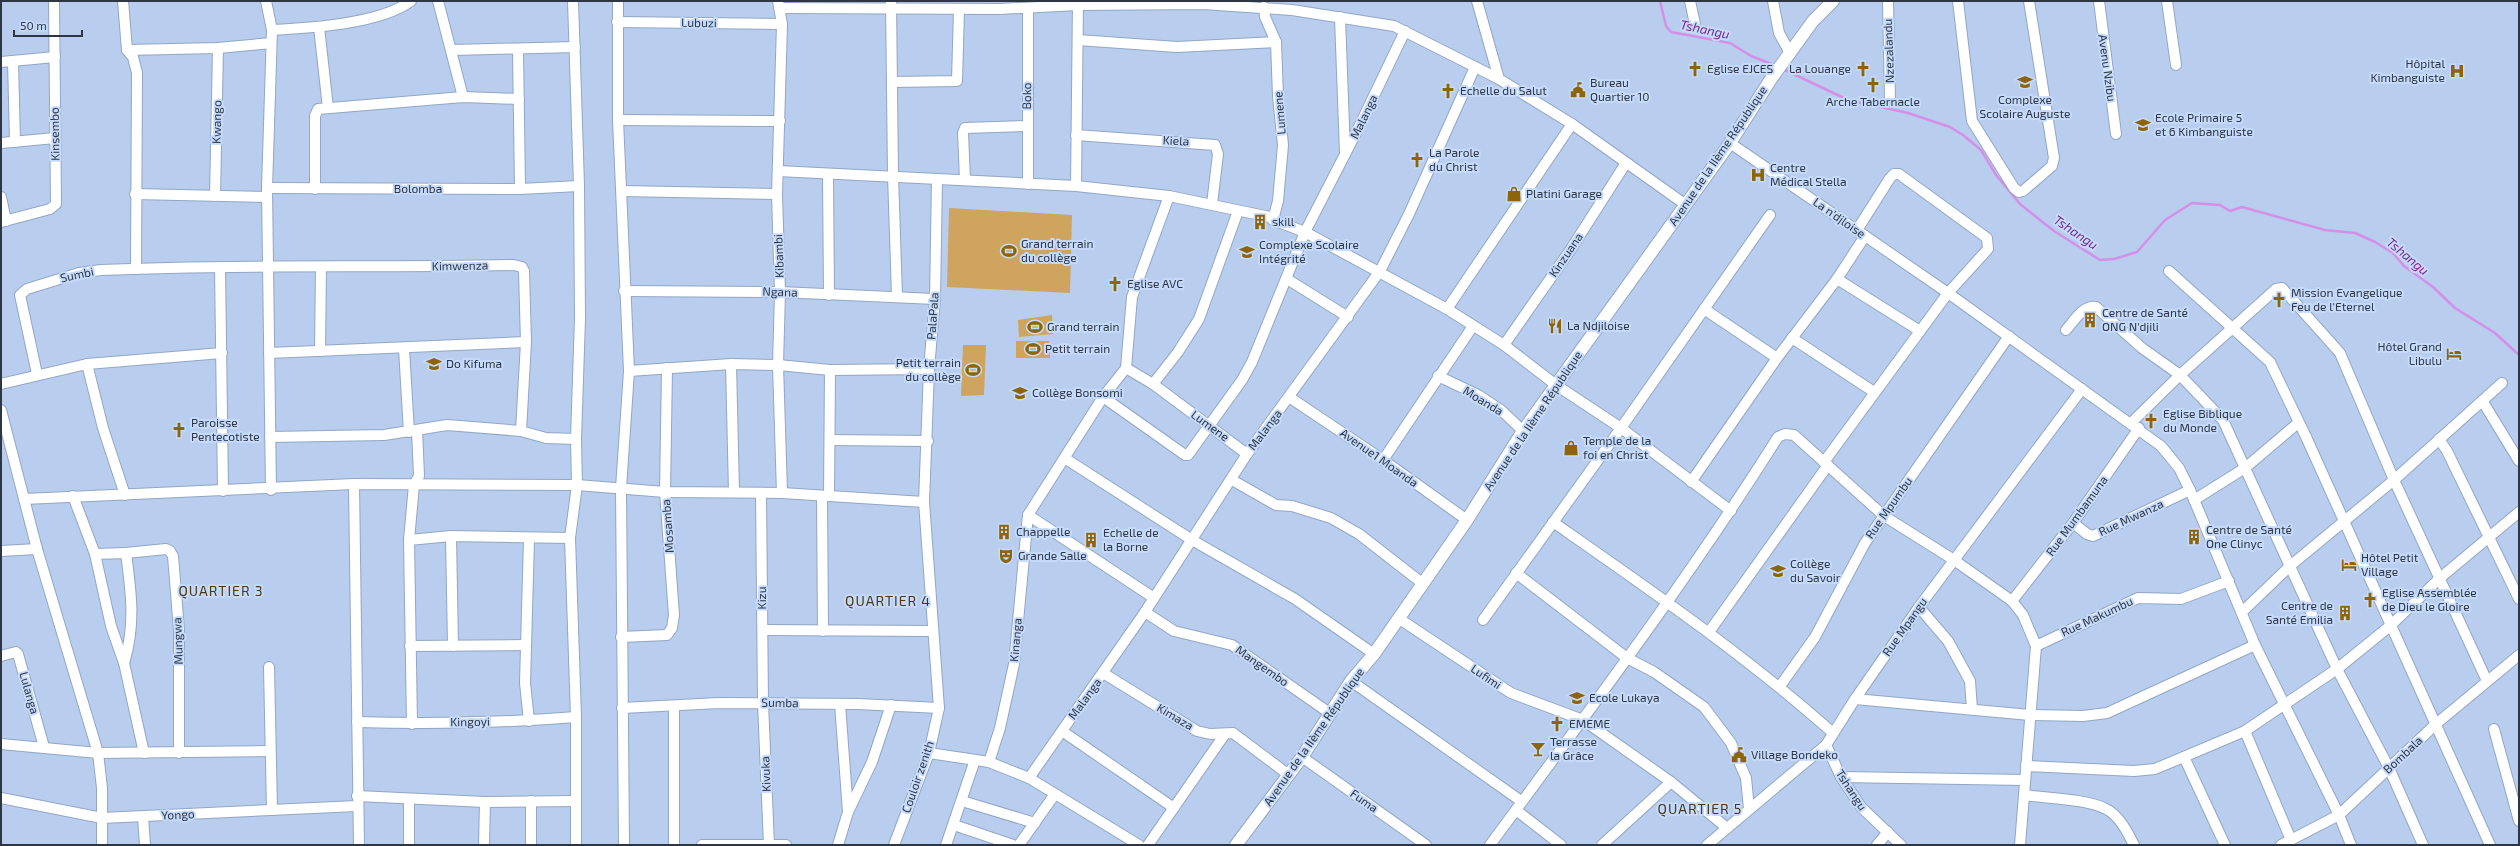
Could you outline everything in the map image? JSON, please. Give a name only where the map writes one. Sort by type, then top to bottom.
[{"type":"street","name":"Kinsembo","points":[[4,222],[50,209],[56,204],[54,1]]},
{"type":"street","points":[[123,1],[127,50],[133,57],[137,73],[135,194],[136,269]]},
{"type":"street","points":[[266,1],[272,30],[267,192],[271,490]]},
{"type":"street","points":[[272,30],[319,27],[374,17],[398,8],[411,1]]},
{"type":"street","points":[[438,1],[463,97]]},
{"type":"street","points":[[573,1],[579,186],[580,318],[576,440],[577,485],[570,538],[576,717],[576,845]]},
{"type":"street","points":[[618,1],[618,120],[628,372],[621,488],[621,637],[624,845]]},
{"type":"street","points":[[1477,1],[1499,79]]},
{"type":"street","points":[[1690,1],[1695,24]]},
{"type":"street","points":[[1773,1],[1779,33],[1790,54]]},
{"type":"street","name":"Avenue de la IIème République","points":[[1236,845],[1302,757],[1351,681],[1374,654],[1467,520],[1523,431],[1730,143],[1771,79],[1813,21],[1833,1]]},
{"type":"street","name":"Nzezalandu","points":[[1888,1],[1890,101]]},
{"type":"street","points":[[1958,1],[1972,121],[2014,188],[2019,192],[2023,191],[2052,166],[2054,158],[2029,1]]},
{"type":"street","name":"Avenu Nzibu","points":[[2098,1],[2116,134]]},
{"type":"street","points":[[2167,1],[2176,65]]},
{"type":"street","points":[[1076,186],[1078,3]]},
{"type":"street","points":[[1686,205],[1572,124],[1499,79],[1394,26],[1340,18],[1293,5],[1264,7],[1202,3],[1078,3],[1028,8],[999,5],[959,9],[891,5],[779,5],[782,24],[778,171],[828,174],[893,175],[937,179],[1076,186],[1169,196],[1270,217],[1273,220],[1305,232],[1380,271],[1447,309],[1504,345],[1556,385],[1621,428],[1731,511]]},
{"type":"street","points":[[891,5],[893,175],[897,296]]},
{"type":"street","name":"Lumene","points":[[1264,7],[1265,17],[1276,42],[1278,96],[1283,145],[1278,201],[1273,220]]},
{"type":"street","name":"Boko","points":[[1028,8],[1026,126],[1028,184]]},
{"type":"street","points":[[893,82],[957,81],[959,9]]},
{"type":"street","points":[[1340,18],[1346,154]]},
{"type":"street","name":"Lubuzi","points":[[617,22],[782,24]]},
{"type":"street","points":[[319,27],[328,108]]},
{"type":"street","name":"Malanga","points":[[1104,397],[1185,455],[1188,455],[1242,380],[1252,362],[1305,232],[1346,154],[1405,31]]},
{"type":"street","points":[[1078,40],[1177,47],[1276,42]]},
{"type":"street","points":[[127,50],[218,48],[271,43]]},
{"type":"street","points":[[452,50],[575,47]]},
{"type":"street","name":"Kwango","points":[[215,196],[218,48]]},
{"type":"street","points":[[518,49],[520,189]]},
{"type":"street","points":[[1,62],[55,57]]},
{"type":"street","points":[[13,61],[15,142]]},
{"type":"street","name":"Malanga","points":[[1029,778],[1145,612],[1232,480],[1247,454],[1290,397],[1380,271],[1409,214],[1475,67]]},
{"type":"street","points":[[315,189],[315,112],[318,109],[463,97],[519,99]]},
{"type":"street","points":[[618,120],[780,121]]},
{"type":"street","points":[[1447,309],[1572,124]]},
{"type":"street","points":[[965,180],[963,133],[966,128],[1026,126]]},
{"type":"street","name":"Kiela","points":[[1076,135],[1210,143],[1215,145],[1218,154],[1212,204]]},
{"type":"street","points":[[1,143],[55,138]]},
{"type":"street","name":"La n'djloise","points":[[1730,143],[1948,293],[2162,446],[2171,457],[2190,490],[2255,645],[2339,815],[2351,845]]},
{"type":"street","name":"Kinzuana","points":[[1504,345],[1571,249],[1626,163]]},
{"type":"street","name":"Kibambi","points":[[778,171],[777,194],[780,292],[778,365]]},
{"type":"street","points":[[828,174],[830,295]]},
{"type":"street","points":[[1691,482],[1777,358],[1837,279],[1894,174],[1905,176],[1986,238],[1988,249],[1948,293],[1874,392],[1709,632]]},
{"type":"street","name":"PalaPala","points":[[924,502],[928,441],[929,369],[935,299],[937,179]]},
{"type":"street","name":"Bolomba","points":[[267,192],[315,189],[520,189],[579,186]]},
{"type":"street","points":[[622,191],[777,194]]},
{"type":"street","points":[[135,194],[215,196],[267,192]]},
{"type":"street","points":[[1126,368],[1132,297],[1169,196]]},
{"type":"street","points":[[1,197],[4,222]]},
{"type":"street","points":[[1153,384],[1178,352],[1199,319],[1238,211]]},
{"type":"street","points":[[1483,620],[1621,428],[1770,215]]},
{"type":"street","name":"Kimwenza","points":[[267,265],[321,267],[514,265],[522,267],[526,342],[521,431]]},
{"type":"street","name":"Sumbi","points":[[37,374],[20,295],[27,289],[79,273],[136,269],[267,265]]},
{"type":"street","points":[[220,267],[223,491]]},
{"type":"street","points":[[320,351],[321,267]]},
{"type":"street","points":[[2169,271],[2270,362],[2344,520],[2390,626],[2490,845]]},
{"type":"street","points":[[1287,279],[1348,317]]},
{"type":"street","points":[[1837,279],[1920,331]]},
{"type":"street","name":"Rue Mumbamuna","points":[[2012,601],[2073,523],[2135,426],[2180,375],[2276,289],[2282,288],[2340,354],[2394,480]]},
{"type":"street","name":"Ngana","points":[[624,291],[780,292],[830,295],[897,296],[935,299]]},
{"type":"street","points":[[2066,330],[2084,309],[2090,306],[2096,307],[2142,348],[2180,375],[2223,420],[2337,669],[2389,768],[2423,845]]},
{"type":"street","points":[[1704,309],[1777,358]]},
{"type":"street","points":[[1383,460],[1473,326]]},
{"type":"street","name":"Rue Mpumbu","points":[[1780,686],[1815,637],[1846,583],[1852,564],[2009,336]]},
{"type":"street","points":[[1792,338],[1874,392]]},
{"type":"street","points":[[269,353],[404,349],[526,342]]},
{"type":"street","points":[[404,349],[419,476],[414,485],[409,540],[412,724]]},
{"type":"street","points":[[1,384],[37,374],[87,364],[222,353]]},
{"type":"street","points":[[87,364],[103,428],[125,495]]},
{"type":"street","points":[[628,372],[731,364],[778,365],[830,370],[929,369]]},
{"type":"street","points":[[731,364],[734,492]]},
{"type":"street","points":[[778,365],[782,493]]},
{"type":"street","name":"Mosamba","points":[[621,637],[668,635],[672,628],[674,615],[665,492],[667,368]]},
{"type":"street","name":"Lumene","points":[[1126,368],[1153,384],[1247,454]]},
{"type":"street","name":"Kinanga","points":[[989,762],[1000,728],[1014,664],[1028,514],[1066,459],[1104,397],[1126,368]]},
{"type":"street","points":[[823,631],[826,496],[830,440],[830,370]]},
{"type":"street","name":"Moanda","points":[[1438,376],[1478,395],[1502,411],[1523,431]]},
{"type":"street","points":[[2242,612],[2290,566],[2394,480],[2483,402],[2502,383]]},
{"type":"street","name":"Rue Mpangu","points":[[1707,845],[1826,746],[1833,732],[1855,699],[1919,607],[2082,389]]},
{"type":"street","name":"Avenue1 Moanda","points":[[1290,397],[1383,460],[1467,520]]},
{"type":"street","points":[[2483,402],[2519,461]]},
{"type":"street","points":[[1,410],[3,423],[37,549],[98,753],[102,788],[102,845]]},
{"type":"street","points":[[2194,500],[2245,468],[2298,423]]},
{"type":"street","points":[[270,437],[384,435],[447,425],[521,431],[546,438],[576,440]]},
{"type":"street","points":[[1490,845],[1521,801],[1583,720],[1731,511],[1778,437],[1794,435],[1884,516],[1954,560],[2012,601],[2024,616],[2036,646],[2020,845]]},
{"type":"street","points":[[2439,439],[2490,536],[2519,599]]},
{"type":"street","points":[[830,440],[928,441]]},
{"type":"street","points":[[1066,459],[1192,540],[1295,599],[1374,654]]},
{"type":"street","points":[[1232,480],[1276,505],[1292,506],[1330,518],[1359,534],[1422,583]]},
{"type":"street","points":[[2394,480],[2487,681]]},
{"type":"street","points":[[24,499],[73,496],[271,490],[354,484],[577,485],[665,492],[782,493],[924,502],[939,708]]},
{"type":"street","points":[[354,484],[358,845]]},
{"type":"street","name":"Rue Mwanza","points":[[2073,523],[2087,534],[2093,536],[2190,490]]},
{"type":"street","name":"Kizu","points":[[761,493],[763,703]]},
{"type":"street","points":[[73,496],[95,554],[111,626],[124,663],[144,753]]},
{"type":"street","points":[[2026,766],[2134,771],[2155,768],[2245,731],[2285,706],[2337,669],[2390,626],[2440,578],[2519,512]]},
{"type":"street","points":[[1028,514],[1154,598]]},
{"type":"street","points":[[1553,522],[1709,632],[1780,686],[1833,732]]},
{"type":"street","points":[[409,540],[451,536],[529,539],[570,538]]},
{"type":"street","points":[[451,536],[453,646]]},
{"type":"street","points":[[528,721],[525,683],[529,539]]},
{"type":"street","points":[[1,552],[37,549]]},
{"type":"street","name":"Mungwa","points":[[95,554],[166,549],[170,551],[173,556],[179,630],[179,753]]},
{"type":"street","points":[[124,663],[132,634],[126,553]]},
{"type":"street","points":[[1516,573],[1627,658],[1654,672],[1704,707],[1731,743],[1746,778],[1749,809]]},
{"type":"street","name":"Rue Makumbu","points":[[2036,646],[2138,598],[2181,599],[2229,581]]},
{"type":"street","points":[[1919,607],[1948,641],[1970,682],[1972,709]]},
{"type":"street","name":"Mangembo","points":[[1145,612],[1174,631],[1232,645],[1331,714]]},
{"type":"street","name":"Lufimi","points":[[1398,618],[1511,693],[1583,720],[1671,782],[1727,828]]},
{"type":"street","points":[[762,630],[933,631]]},
{"type":"street","points":[[410,646],[526,645]]},
{"type":"street","points":[[1855,699],[2030,715],[2084,716],[2107,713],[2255,645]]},
{"type":"street","name":"Lulanga","points":[[2,653],[16,652],[18,654],[44,747]]},
{"type":"street","name":"Bombala","points":[[2281,845],[2339,815],[2436,724],[2519,655]]},
{"type":"street","points":[[269,667],[272,810]]},
{"type":"street","name":"Kimaza","points":[[1103,673],[1197,731],[1225,734],[1233,733],[1289,775]]},
{"type":"street","points":[[1351,681],[1521,801]]},
{"type":"street","name":"Sumba","points":[[622,708],[674,706],[719,702],[891,705],[939,708]]},
{"type":"street","name":"Kivuka","points":[[763,703],[769,844]]},
{"type":"street","points":[[840,704],[848,812]]},
{"type":"street","points":[[838,845],[848,812],[872,762],[891,705]]},
{"type":"street","points":[[674,706],[674,845]]},
{"type":"street","name":"Couloir zenith","points":[[894,845],[929,752],[939,708]]},
{"type":"street","name":"Kingoyi","points":[[357,722],[412,724],[528,721],[576,717]]},
{"type":"street","points":[[2494,729],[2519,821]]},
{"type":"street","points":[[1062,731],[1174,808]]},
{"type":"street","points":[[2245,731],[2291,840]]},
{"type":"street","points":[[1148,845],[1225,734]]},
{"type":"street","points":[[1,744],[98,753],[270,751]]},
{"type":"street","name":"Tshangu","points":[[1826,746],[1841,777],[1860,807],[1901,845]]},
{"type":"street","points":[[929,752],[989,762],[1029,778],[1139,845]]},
{"type":"street","name":"Fuma","points":[[1302,757],[1426,845]]},
{"type":"street","points":[[2184,757],[2225,845]]},
{"type":"street","points":[[946,845],[954,826],[975,760]]},
{"type":"street","points":[[1841,777],[2025,780]]},
{"type":"street","points":[[1602,845],[1671,782]]},
{"type":"street","points":[[1019,845],[1055,794]]},
{"type":"street","points":[[2024,795],[2093,804],[2107,809],[2118,819],[2134,845]]},
{"type":"street","name":"Yongo","points":[[1,798],[102,818],[272,810],[357,801],[409,799],[485,802],[575,801]]},
{"type":"street","points":[[409,799],[409,845]]},
{"type":"street","points":[[531,801],[531,845]]},
{"type":"street","points":[[962,801],[1035,822]]},
{"type":"street","points":[[484,845],[485,802]]},
{"type":"street","points":[[1516,810],[1559,844]]},
{"type":"street","points":[[143,817],[145,845]]},
{"type":"street","points":[[954,826],[1013,845]]},
{"type":"street","points":[[1876,845],[1888,832]]},
{"type":"street","points":[[702,845],[786,845]]},
{"type":"shaded area","name":"Grand terrain du collège","points":[[949,208],[1072,215],[1070,293],[947,287]]},
{"type":"shaded area","name":"Grand terrain","points":[[1052,315],[1053,334],[1019,337],[1018,320]]},
{"type":"shaded area","name":"Petit terrain","points":[[1016,341],[1049,341],[1050,358],[1016,358]]},
{"type":"shaded area","name":"Petit terrain du collège","points":[[963,345],[986,345],[984,395],[961,396]]},
{"type":"waterway","name":"Tshangu","points":[[1660,1],[1666,26],[1671,32],[1730,43],[1751,56],[1777,66]]},
{"type":"waterway","name":"Tshangu","points":[[1783,69],[1848,100],[1908,113],[1950,127],[1963,135],[1981,150],[1996,175],[2020,204],[2054,231],[2100,260],[2114,259],[2137,252],[2165,220],[2192,203],[2220,205],[2230,211],[2242,207],[2325,230],[2355,233],[2375,242],[2393,253],[2404,266],[2433,287],[2455,308],[2495,333],[2519,355]]},
{"type":"place","name":"Eglise EJCES","points":[[1695,69]]},
{"type":"place","name":"La Louange","points":[[1863,69]]},
{"type":"place","name":"Hôpital Kimbanguiste","points":[[2457,71]]},
{"type":"place","name":"Complexe Scolaire Auguste","points":[[2025,82]]},
{"type":"place","name":"Arche Tabernacle","points":[[1873,85]]},
{"type":"place","name":"Bureau Quartier 10","points":[[1578,90]]},
{"type":"place","name":"Echelle du Salut","points":[[1448,91]]},
{"type":"place","name":"Ecole Primaire 5 et 6 Kimbanguiste","points":[[2143,125]]},
{"type":"place","name":"La Parole du Christ","points":[[1417,160]]},
{"type":"place","name":"Centre Médical Stella","points":[[1758,175]]},
{"type":"place","name":"Platini Garage","points":[[1514,194]]},
{"type":"place","name":"skill","points":[[1260,222]]},
{"type":"place","name":"Grand terrain du collège","points":[[1009,251]]},
{"type":"place","name":"Complexe Scolaire Intégrité","points":[[1247,252]]},
{"type":"place","name":"Eglise AVC","points":[[1115,284]]},
{"type":"place","name":"Mission Evangelique Feu de l'Eternel","points":[[2279,300]]},
{"type":"place","name":"Centre de Santé ONG N'djili","points":[[2090,320]]},
{"type":"place","name":"La Ndjiloise","points":[[1555,326]]},
{"type":"place","name":"Grand terrain","points":[[1035,327]]},
{"type":"place","name":"Petit terrain","points":[[1033,349]]},
{"type":"place","name":"Hôtel Grand Libulu","points":[[2454,354]]},
{"type":"place","name":"Do Kifuma","points":[[434,364]]},
{"type":"place","name":"Petit terrain du collège","points":[[973,370]]},
{"type":"place","name":"Collège Bonsomi","points":[[1020,393]]},
{"type":"place","name":"Eglise Biblique du Monde","points":[[2151,421]]},
{"type":"place","name":"Paroisse Pentecotiste","points":[[179,430]]},
{"type":"place","name":"Temple de la foi en Christ","points":[[1571,448]]},
{"type":"place","name":"Chappelle","points":[[1004,532]]},
{"type":"place","name":"Centre de Santé One Clinyc","points":[[2194,537]]},
{"type":"place","name":"Echelle de la Borne","points":[[1091,540]]},
{"type":"place","name":"Grande Salle","points":[[1006,556]]},
{"type":"place","name":"Hôtel Petit Village","points":[[2349,565]]},
{"type":"place","name":"Collège du Savoir","points":[[1778,571]]},
{"type":"place","name":"Eglise Assemblée de Dieu le Gloire","points":[[2370,600]]},
{"type":"place","name":"Centre de Santé Emilia","points":[[2345,613]]},
{"type":"place","name":"Ecole Lukaya","points":[[1577,698]]},
{"type":"place","name":"EMEME","points":[[1557,724]]},
{"type":"place","name":"Terrasse la Grâce","points":[[1538,749]]},
{"type":"place","name":"Village Bondeko","points":[[1739,755]]},
{"type":"district","name":"QUARTIER 3","points":[[221,591]]},
{"type":"district","name":"QUARTIER 4","points":[[888,601]]},
{"type":"district","name":"QUARTIER 5","points":[[1700,809]]}]
